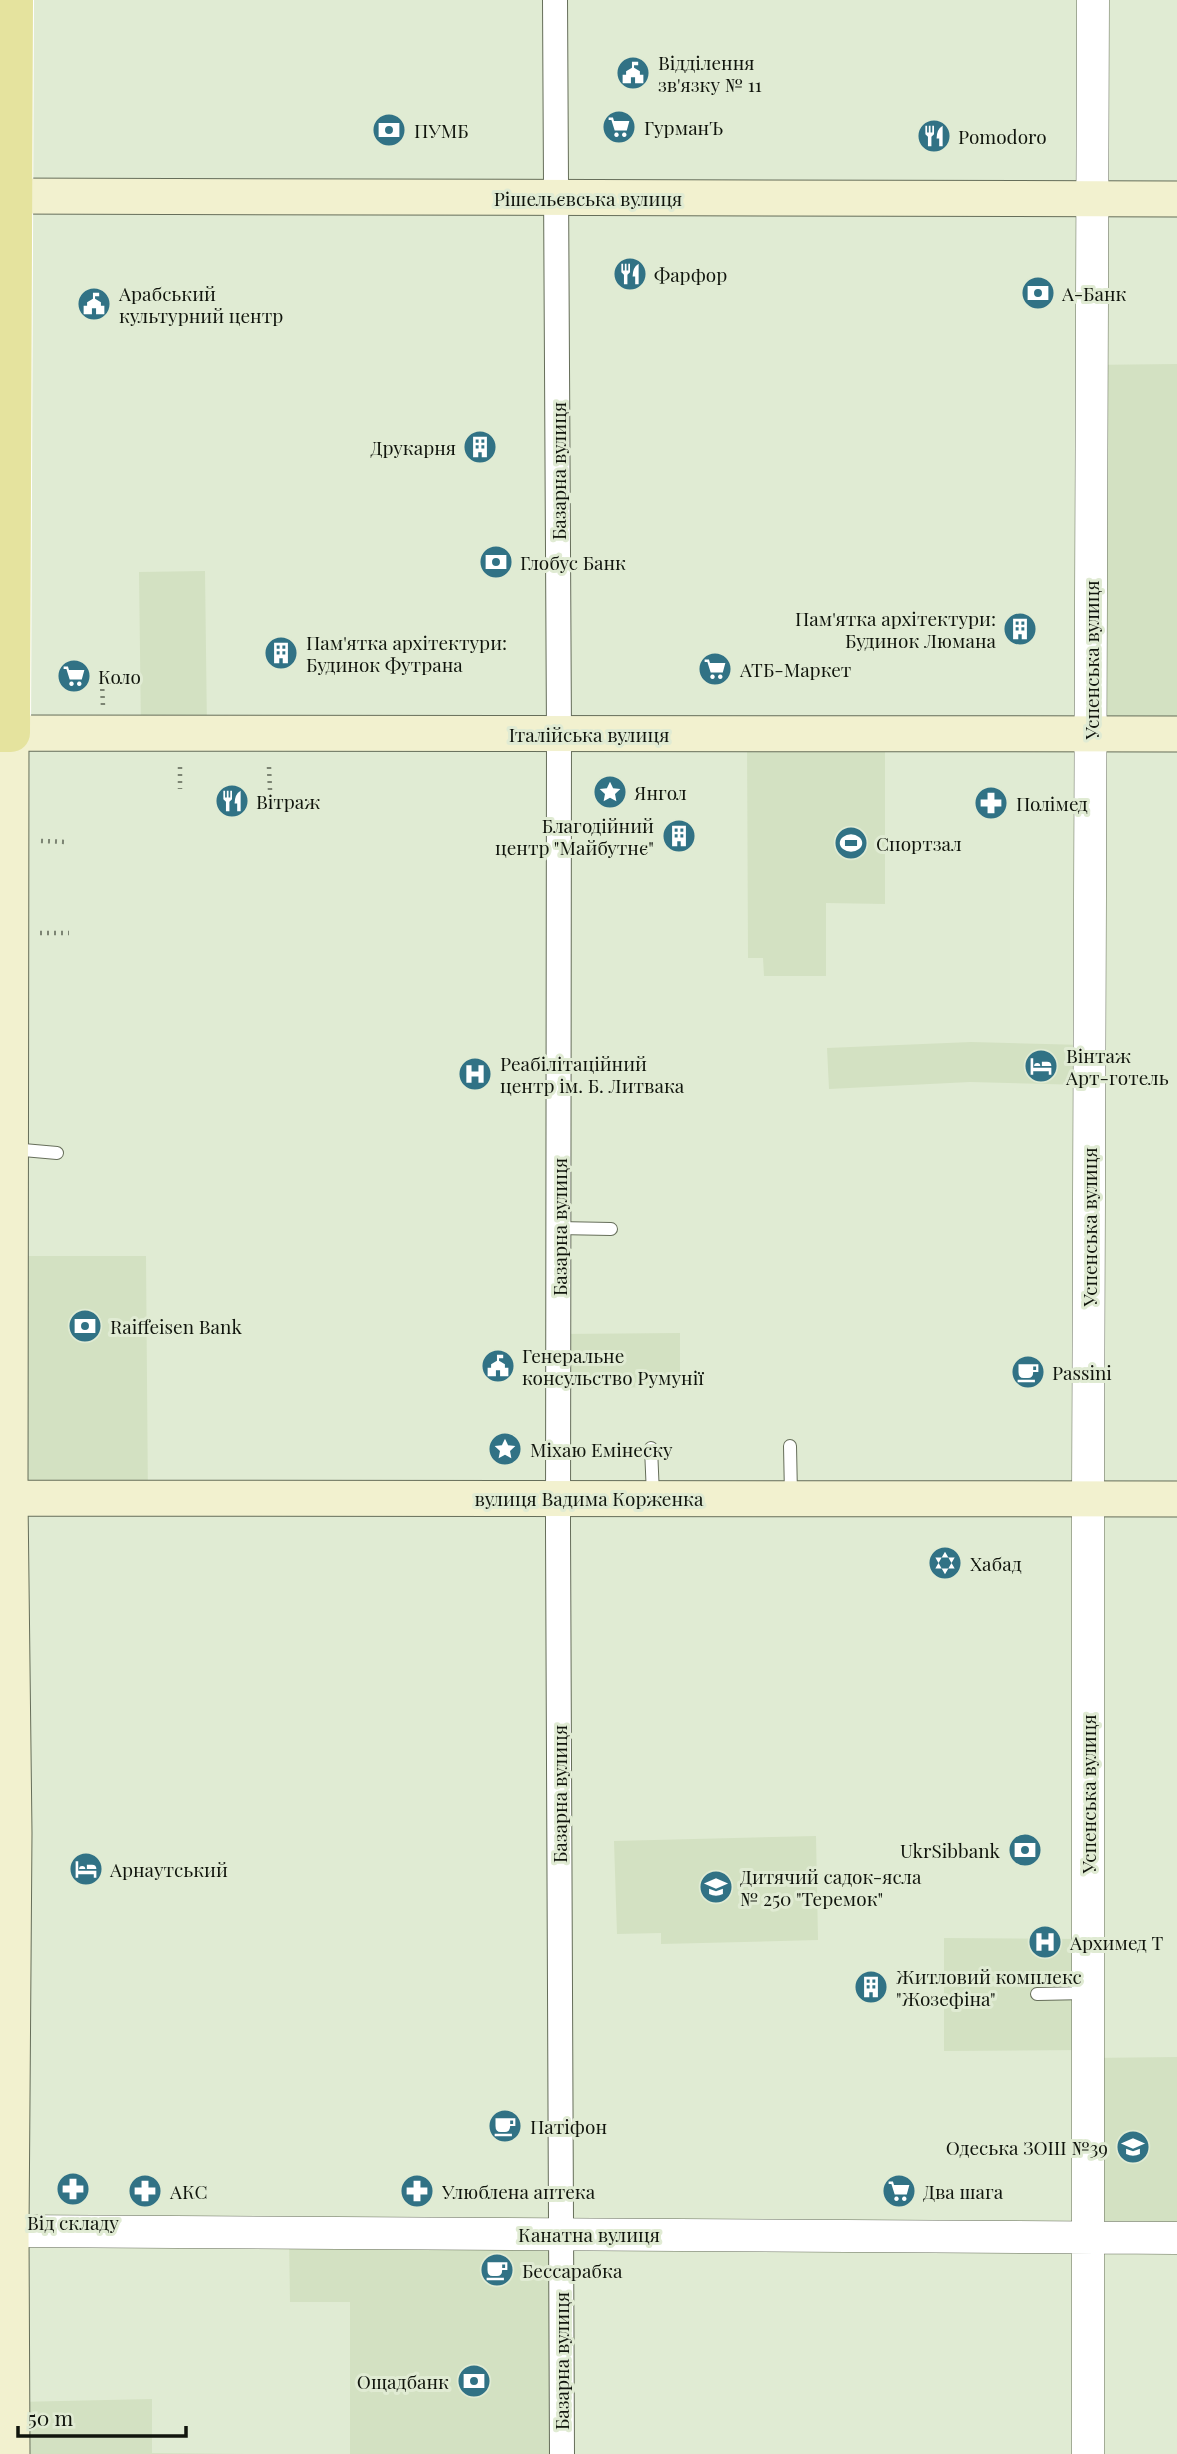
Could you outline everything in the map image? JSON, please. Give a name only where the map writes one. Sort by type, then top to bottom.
[{"type":"main road","points":[[12,2454],[5,2231],[5,1498],[8,1156],[7,197],[14,0]]},
{"type":"main road","name":"Рішельєвська вулиця","points":[[7,197],[1177,199]]},
{"type":"main road","name":"Італійська вулиця","points":[[6,733],[1177,734]]},
{"type":"main road","name":"вулиця Вадима Корженка","points":[[5,1498],[1177,1499]]},
{"type":"street","name":"Базарна вулиця","points":[[555,0],[562,2454]]},
{"type":"street","name":"Успенська вулиця","points":[[1088,2454],[1093,0]]},
{"type":"street","name":"Канатна вулиця","points":[[5,2231],[1177,2238]]},
{"type":"lane","points":[[8,1156],[57,1153]]},
{"type":"lane","points":[[558,1228],[611,1228]]},
{"type":"lane","points":[[790,1446],[791,1499]]},
{"type":"lane","points":[[651,1448],[653,1499]]},
{"type":"lane","points":[[1037,1994],[1087,1993]]},
{"type":"path","points":[[102,682],[103,712]]},
{"type":"path","points":[[180,766],[180,789]]},
{"type":"path","points":[[269,767],[270,790]]},
{"type":"path","points":[[41,841],[67,842]]},
{"type":"path","points":[[40,933],[69,933]]},
{"type":"shaded area","points":[[1177,364],[1177,732],[1087,732],[1086,365]]},
{"type":"shaded area","points":[[205,571],[207,730],[141,731],[139,572]]},
{"type":"shaded area","points":[[747,737],[885,740],[885,904],[826,903],[826,976],[764,976],[763,958],[748,958]]},
{"type":"shaded area","points":[[971,1042],[1084,1045],[1085,1085],[970,1082],[829,1089],[827,1048]]},
{"type":"shaded area","points":[[12,1256],[146,1256],[148,1504],[13,1504]]},
{"type":"shaded area","points":[[680,1333],[680,1387],[563,1388],[560,1334]]},
{"type":"shaded area","name":"Дитячий садок-ясла № 250 \"Теремок\"","points":[[816,1836],[818,1940],[661,1944],[661,1933],[617,1934],[614,1841]]},
{"type":"shaded area","points":[[944,1938],[1084,1939],[1084,2050],[944,2051]]},
{"type":"shaded area","name":"Одеська ЗОШ №39","points":[[1177,2057],[1177,2236],[1089,2236],[1089,2058]]},
{"type":"shaded area","points":[[558,2235],[558,2454],[350,2454],[350,2302],[290,2302],[289,2236]]},
{"type":"shaded area","points":[[152,2399],[152,2453],[246,2454],[17,2454],[16,2402]]},
{"type":"place","name":"Відділення зв'язку № 11","points":[[633,73]]},
{"type":"place","name":"ГурманЪ","points":[[619,127]]},
{"type":"place","name":"ПУМБ","points":[[389,130]]},
{"type":"place","name":"Pomodoro","points":[[934,136]]},
{"type":"place","name":"Фарфор","points":[[630,274]]},
{"type":"place","name":"А-Банк","points":[[1038,293]]},
{"type":"place","name":"Арабський культурний центр","points":[[94,304]]},
{"type":"place","name":"Друкарня","points":[[480,447]]},
{"type":"place","name":"Глобус Банк","points":[[496,562]]},
{"type":"place","name":"Пам'ятка архітектури: Будинок Люмана","points":[[1020,629]]},
{"type":"place","name":"Пам'ятка архітектури: Будинок Футрана","points":[[281,653]]},
{"type":"place","name":"АТБ-Маркет","points":[[715,669]]},
{"type":"place","name":"Коло","points":[[74,676]]},
{"type":"place","name":"Янгол","points":[[610,792]]},
{"type":"place","name":"Вітраж","points":[[232,801]]},
{"type":"place","name":"Полімед","points":[[991,803]]},
{"type":"place","name":"Благодійний центр \"Майбутнє\"","points":[[679,836]]},
{"type":"place","name":"Спортзал","points":[[851,843]]},
{"type":"place","name":"Вінтаж Арт-готель","points":[[1041,1066]]},
{"type":"place","name":"Реабілітаційний центр ім. Б. Литвака","points":[[475,1074]]},
{"type":"place","name":"Raiffeisen Bank","points":[[85,1326]]},
{"type":"place","name":"Генеральне консульство Румунії","points":[[498,1366]]},
{"type":"place","name":"Passini","points":[[1028,1372]]},
{"type":"place","name":"Міхаю Емінеску","points":[[505,1449]]},
{"type":"place","name":"Хабад","points":[[945,1563]]},
{"type":"place","name":"UkrSibbank","points":[[1025,1850]]},
{"type":"place","name":"Арнаутський","points":[[86,1869]]},
{"type":"place","name":"Дитячий садок-ясла № 250 \"Теремок\"","points":[[716,1887]]},
{"type":"place","name":"Архимед Т","points":[[1045,1942]]},
{"type":"place","name":"Житловий комплекс \"Жозефіна\"","points":[[871,1987]]},
{"type":"place","name":"Патiфон","points":[[505,2126]]},
{"type":"place","name":"Одеська ЗОШ №39","points":[[1133,2147]]},
{"type":"place","name":"Від складу","points":[[73,2189]]},
{"type":"place","name":"АКС","points":[[145,2191]]},
{"type":"place","name":"Улюблена аптека","points":[[417,2191]]},
{"type":"place","name":"Два шага","points":[[899,2191]]},
{"type":"place","name":"Бессарабка","points":[[497,2270]]},
{"type":"place","name":"Ощадбанк","points":[[474,2381]]}]
